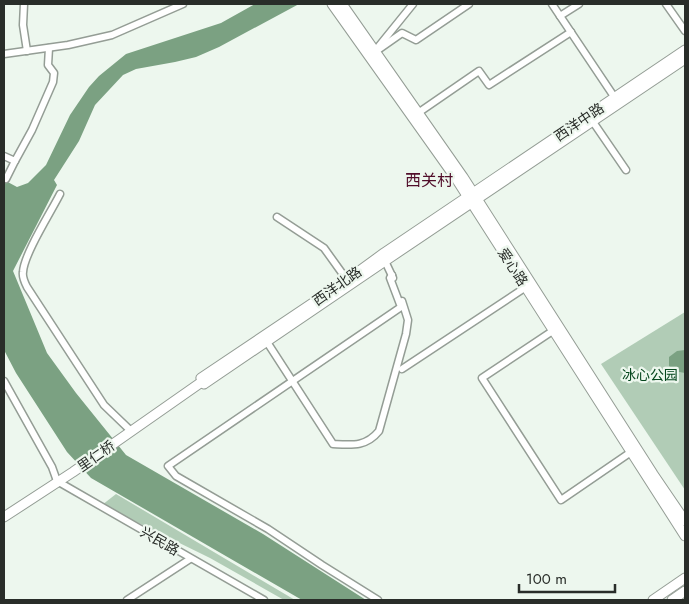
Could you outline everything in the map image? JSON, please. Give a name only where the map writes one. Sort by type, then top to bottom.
[{"type":"main road","name":"爱心路","points":[[332,4],[418,113],[685,521]]},
{"type":"main road","name":"爱心路","points":[[342,4],[372,54],[472,198],[526,287],[685,536]]},
{"type":"main road","name":"西洋中路","points":[[591,119],[615,98],[685,50]]},
{"type":"main road","name":"西洋中路","points":[[472,198],[685,59]]},
{"type":"main road","name":"西洋北路","points":[[202,381],[267,342],[385,261],[472,198]]},
{"type":"main road","name":"西洋北路","points":[[119,440],[384,253],[472,198]]},
{"type":"main road","name":"里仁桥","points":[[57,482],[119,440]]},
{"type":"main road","points":[[4,517],[57,482]]},
{"type":"main road","points":[[653,600],[685,578]]},
{"type":"main road","points":[[672,600],[685,591]]},
{"type":"street","points":[[24,4],[23,25],[28,51]]},
{"type":"street","points":[[4,54],[90,41],[112,35],[183,4]]},
{"type":"street","points":[[372,54],[413,4]]},
{"type":"street","points":[[372,54],[402,33],[416,40],[469,4]]},
{"type":"street","points":[[552,4],[615,98]]},
{"type":"street","points":[[560,16],[579,4]]},
{"type":"street","points":[[666,4],[685,31]]},
{"type":"street","points":[[418,113],[479,71],[489,85],[570,32]]},
{"type":"street","points":[[4,178],[6,179],[32,130],[53,82],[54,73],[48,65],[49,48]]},
{"type":"street","points":[[591,119],[626,170]]},
{"type":"street","points":[[4,156],[15,161]]},
{"type":"street","points":[[60,194],[33,244],[25,261],[22,274],[27,287],[104,405],[131,431]]},
{"type":"street","points":[[277,217],[324,248],[347,280]]},
{"type":"street","points":[[267,342],[333,444],[361,444],[373,438],[379,430],[406,334],[408,320],[402,299],[385,261]]},
{"type":"street","points":[[378,600],[322,566],[268,529],[176,476],[168,466],[401,307],[390,278],[392,275]]},
{"type":"street","points":[[402,369],[526,287]]},
{"type":"street","points":[[554,330],[482,378],[561,500],[631,452]]},
{"type":"street","points":[[4,381],[52,467],[57,482]]},
{"type":"street","name":"兴民路","points":[[57,482],[264,600]]},
{"type":"street","points":[[127,600],[190,558]]},
{"type":"green space","name":"冰心公园","points":[[685,312],[685,490],[601,364]]},
{"type":"green space","points":[[116,494],[295,600],[284,600],[210,558],[102,505]]},
{"type":"shaded area","points":[[255,4],[299,4],[219,47],[196,57],[136,69],[123,75],[95,105],[79,141],[54,180],[57,185],[13,271],[47,353],[76,393],[126,455],[263,534],[366,600],[302,600],[91,478],[67,452],[16,373],[4,350],[4,180],[17,187],[28,183],[46,165],[70,115],[89,87],[99,76],[126,54],[221,23]]},
{"type":"shaded area","points":[[685,350],[685,373],[674,371],[669,366],[669,357],[677,351]]},
{"type":"district","name":"西关村","points":[[429,180]]}]
